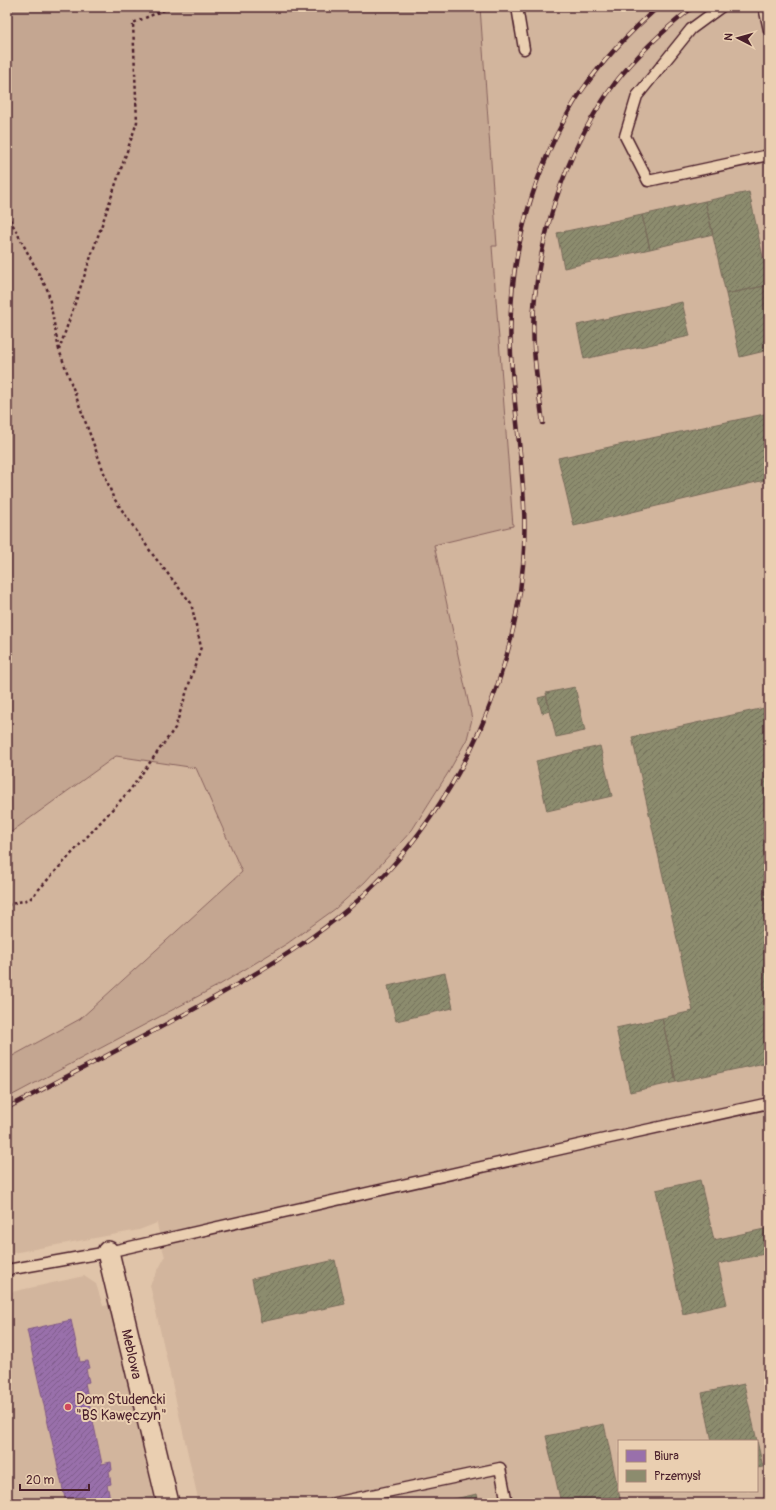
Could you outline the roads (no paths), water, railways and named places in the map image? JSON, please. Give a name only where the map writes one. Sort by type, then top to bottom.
[{"type":"street","name":"Meblowa","points":[[108,1252],[168,1503]]},
{"type":"lane","points":[[517,7],[524,49]]},
{"type":"lane","points":[[721,7],[691,29],[637,96],[625,136],[648,181],[769,155]]},
{"type":"lane","points":[[764,7],[769,30]]},
{"type":"lane","points":[[7,1270],[108,1252],[769,1103]]},
{"type":"lane","points":[[334,1503],[500,1468],[507,1503]]},
{"type":"railway","points":[[7,1108],[205,1003],[254,975],[323,929],[366,893],[386,873],[414,840],[461,769],[480,730],[496,690],[508,649],[517,608],[523,565],[523,486],[513,381],[510,326],[514,271],[519,244],[543,164],[564,119],[591,78],[609,56],[637,26],[658,7]]},
{"type":"railway","points":[[543,423],[535,360],[533,328],[535,296],[545,240],[561,184],[585,131],[599,106],[615,83],[652,43],[693,7]]},
{"type":"place","name":"Dom Studencki \"BS Kawęczyn\"","points":[[68,1407]]}]
